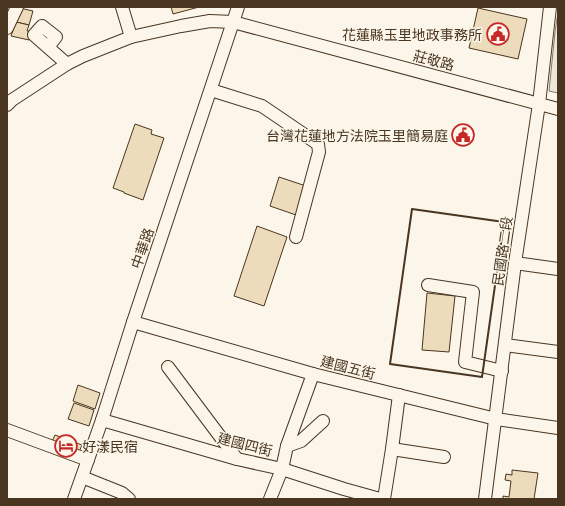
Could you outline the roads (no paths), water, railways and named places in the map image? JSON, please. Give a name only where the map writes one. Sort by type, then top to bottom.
[{"type":"street","points":[[8,23],[17,7]]},
{"type":"street","points":[[122,7],[131,37]]},
{"type":"street","name":"中華路","points":[[75,499],[238,7]]},
{"type":"street","name":"民國路二段","points":[[485,499],[515,263],[539,104],[549,7]]},
{"type":"street","name":"莊敬路","points":[[9,100],[67,64],[131,37],[210,21],[234,22],[558,109]]},
{"type":"street","points":[[48,47],[67,64]]},
{"type":"street","points":[[211,90],[262,106],[318,144],[319,152],[296,236]]},
{"type":"street","points":[[515,263],[558,269]]},
{"type":"street","points":[[428,285],[473,292],[465,362],[502,371]]},
{"type":"street","name":"建國五街","points":[[133,322],[313,374],[496,419],[558,428]]},
{"type":"street","points":[[505,345],[558,352]]},
{"type":"street","points":[[168,367],[237,458]]},
{"type":"street","points":[[270,499],[282,469],[287,446],[313,374]]},
{"type":"street","points":[[384,499],[392,449],[398,395]]},
{"type":"street","name":"建國四街","points":[[102,420],[237,458],[282,469],[380,499]]},
{"type":"street","points":[[287,446],[301,442],[323,421]]},
{"type":"street","points":[[7,430],[88,460]]},
{"type":"street","points":[[392,449],[444,456]]},
{"type":"street","points":[[82,477],[122,493],[128,499]]},
{"type":"place","name":"花蓮縣玉里地政事務所","points":[[498,34]]},
{"type":"place","name":"台灣花蓮地方法院玉里簡易庭","points":[[463,135]]},
{"type":"place","name":"好漾民宿","points":[[66,446]]}]
